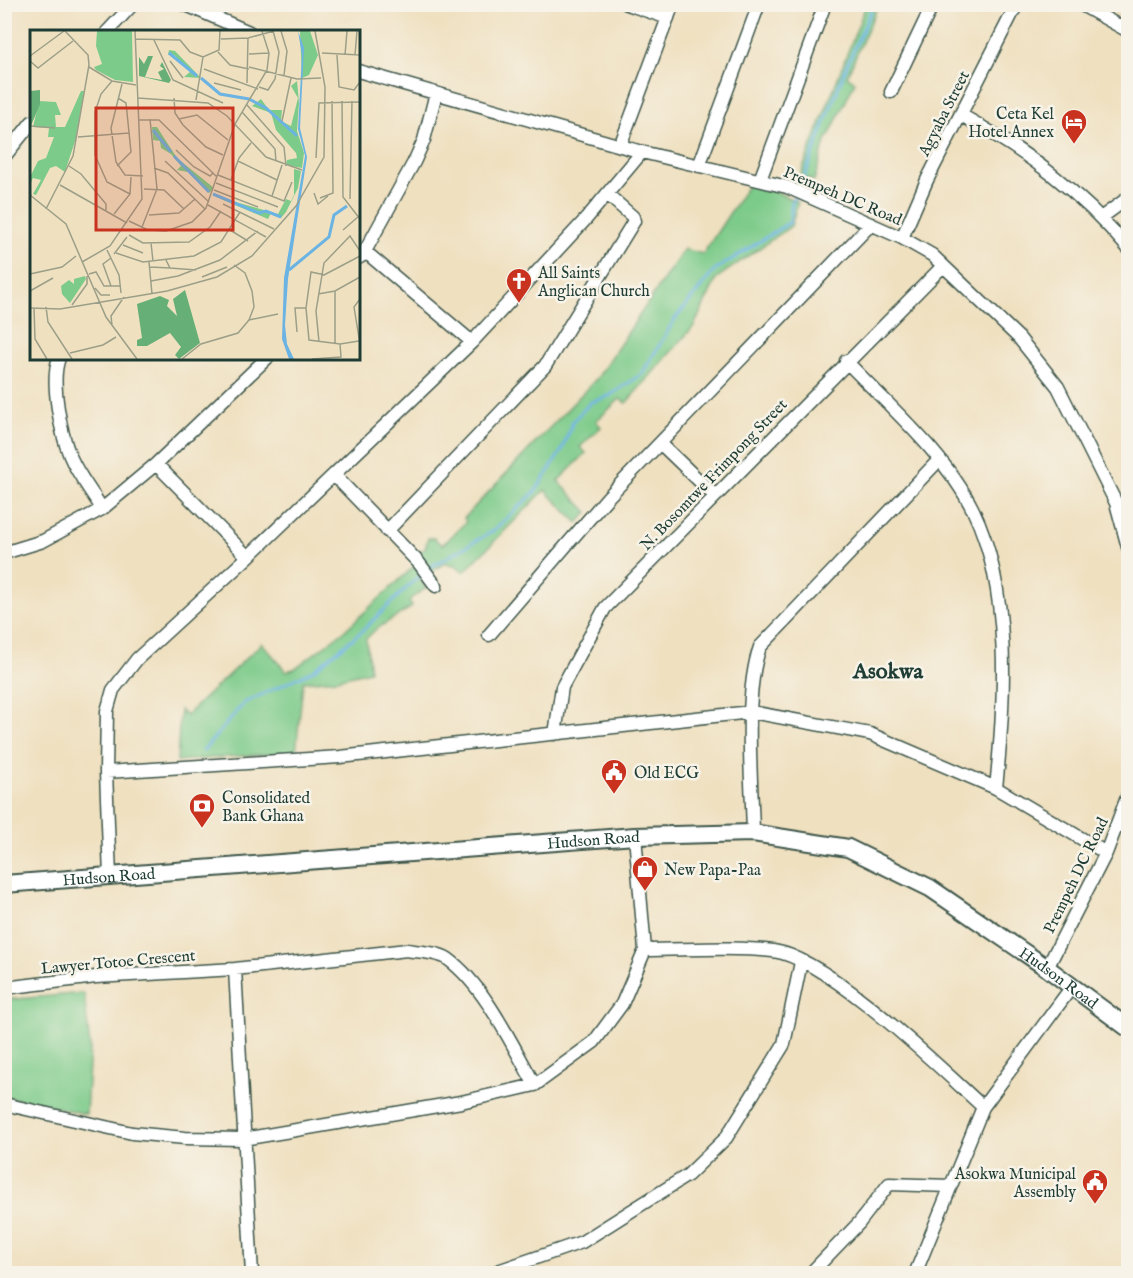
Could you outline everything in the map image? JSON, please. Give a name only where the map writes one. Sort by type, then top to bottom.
[{"type":"street","points":[[109,30],[133,4]]},
{"type":"street","points":[[184,4],[244,30]]},
{"type":"street","points":[[627,4],[668,18]]},
{"type":"street","points":[[620,146],[673,4]]},
{"type":"street","points":[[699,166],[759,4]]},
{"type":"street","points":[[760,180],[825,4]]},
{"type":"street","points":[[891,92],[933,4]]},
{"type":"street","name":"Agyaba Street","points":[[902,238],[927,180],[1017,4]]},
{"type":"street","points":[[1080,4],[1128,31]]},
{"type":"street","name":"Prempeh DC Road","points":[[360,72],[642,152],[787,187],[902,238],[932,255],[1019,338],[1058,387],[1116,503],[1128,547]]},
{"type":"street","points":[[361,256],[414,162],[424,140],[436,93]]},
{"type":"street","points":[[961,115],[1036,160],[1102,217],[1128,248]]},
{"type":"street","points":[[4,157],[30,124]]},
{"type":"street","points":[[110,877],[106,711],[113,690],[137,659],[248,557],[472,342],[607,194],[642,152]]},
{"type":"street","points":[[387,531],[545,366],[634,222],[633,217],[607,194]]},
{"type":"street","points":[[1102,217],[1128,198]]},
{"type":"street","points":[[489,635],[608,497],[870,224]]},
{"type":"street","points":[[361,256],[368,254],[472,342]]},
{"type":"street","name":"N. Bosomtwe Frimpong Street","points":[[555,734],[562,687],[605,608],[846,361],[943,266]]},
{"type":"street","points":[[58,360],[56,368],[57,402],[70,456],[102,509]]},
{"type":"street","points":[[4,553],[43,541],[102,509],[156,464],[265,360]]},
{"type":"street","points":[[846,361],[939,460],[973,510],[992,566],[1001,623],[1003,720],[996,788]]},
{"type":"street","points":[[660,443],[715,496]]},
{"type":"street","points":[[753,833],[753,669],[760,647],[939,460]]},
{"type":"street","points":[[156,464],[248,557]]},
{"type":"street","points":[[334,475],[418,563],[432,581]]},
{"type":"street","points":[[106,772],[340,757],[752,712],[870,734],[996,788],[1106,853]]},
{"type":"street","name":"Prempeh DC Road","points":[[1047,968],[1106,853],[1128,795]]},
{"type":"street","name":"Hudson Road","points":[[4,884],[635,837],[753,833],[848,848],[930,888],[1047,968],[1128,1029]]},
{"type":"street","points":[[4,1104],[132,1133],[185,1138],[243,1139],[461,1102],[535,1085],[594,1042],[622,1004],[645,950],[635,837]]},
{"type":"street","name":"Lawyer Totoe Crescent","points":[[4,988],[96,977],[235,969],[407,950],[446,957],[471,983],[499,1023],[535,1085]]},
{"type":"street","points":[[645,950],[774,951],[801,962],[831,979],[891,1024],[983,1107]]},
{"type":"street","points":[[489,1274],[582,1242],[688,1175],[726,1138],[784,1044],[801,962]]},
{"type":"street","points":[[235,969],[252,1274]]},
{"type":"street","points":[[915,1274],[983,1107],[1071,988]]},
{"type":"street","points":[[810,1274],[860,1223],[889,1184],[950,1186]]},
{"type":"green space","points":[[866,5],[878,5],[847,76],[855,82],[824,146],[814,181],[800,176]]},
{"type":"green space","points":[[748,185],[776,192],[798,202],[791,226],[717,278],[694,326],[626,403],[620,399],[596,421],[601,427],[580,447],[586,453],[558,481],[588,512],[578,523],[545,490],[464,572],[454,564],[451,566],[446,562],[420,579],[426,588],[409,600],[412,607],[376,629],[366,639],[370,671],[337,679],[303,682],[296,752],[177,761],[180,710],[186,715],[262,643],[286,671],[294,669],[344,631],[421,560],[416,553],[425,549],[428,538],[434,538],[442,545],[466,522],[464,518],[598,377],[684,249],[703,254]]},
{"type":"green space","points":[[84,993],[90,1047],[86,1114],[5,1097],[5,1000]]},
{"type":"waterway","points":[[800,188],[846,67],[874,4]]},
{"type":"waterway","points":[[427,569],[493,531],[535,492],[562,450],[573,421],[591,402],[609,396],[642,374],[675,319],[715,270],[790,222],[792,202],[797,193]]},
{"type":"waterway","points":[[203,751],[244,703],[312,671],[361,632],[422,573]]},
{"type":"place","name":"Ceta Kel Hotel Annex","points":[[1074,145]]},
{"type":"place","name":"All Saints Anglican Church","points":[[519,304]]},
{"type":"place","name":"Old ECG","points":[[614,795]]},
{"type":"place","name":"Consolidated Bank Ghana","points":[[202,829]]},
{"type":"place","name":"New Papa-Paa","points":[[645,892]]},
{"type":"place","name":"Asokwa Municipal Assembly","points":[[1095,1205]]},
{"type":"district","name":"Asokwa","points":[[888,670]]}]
